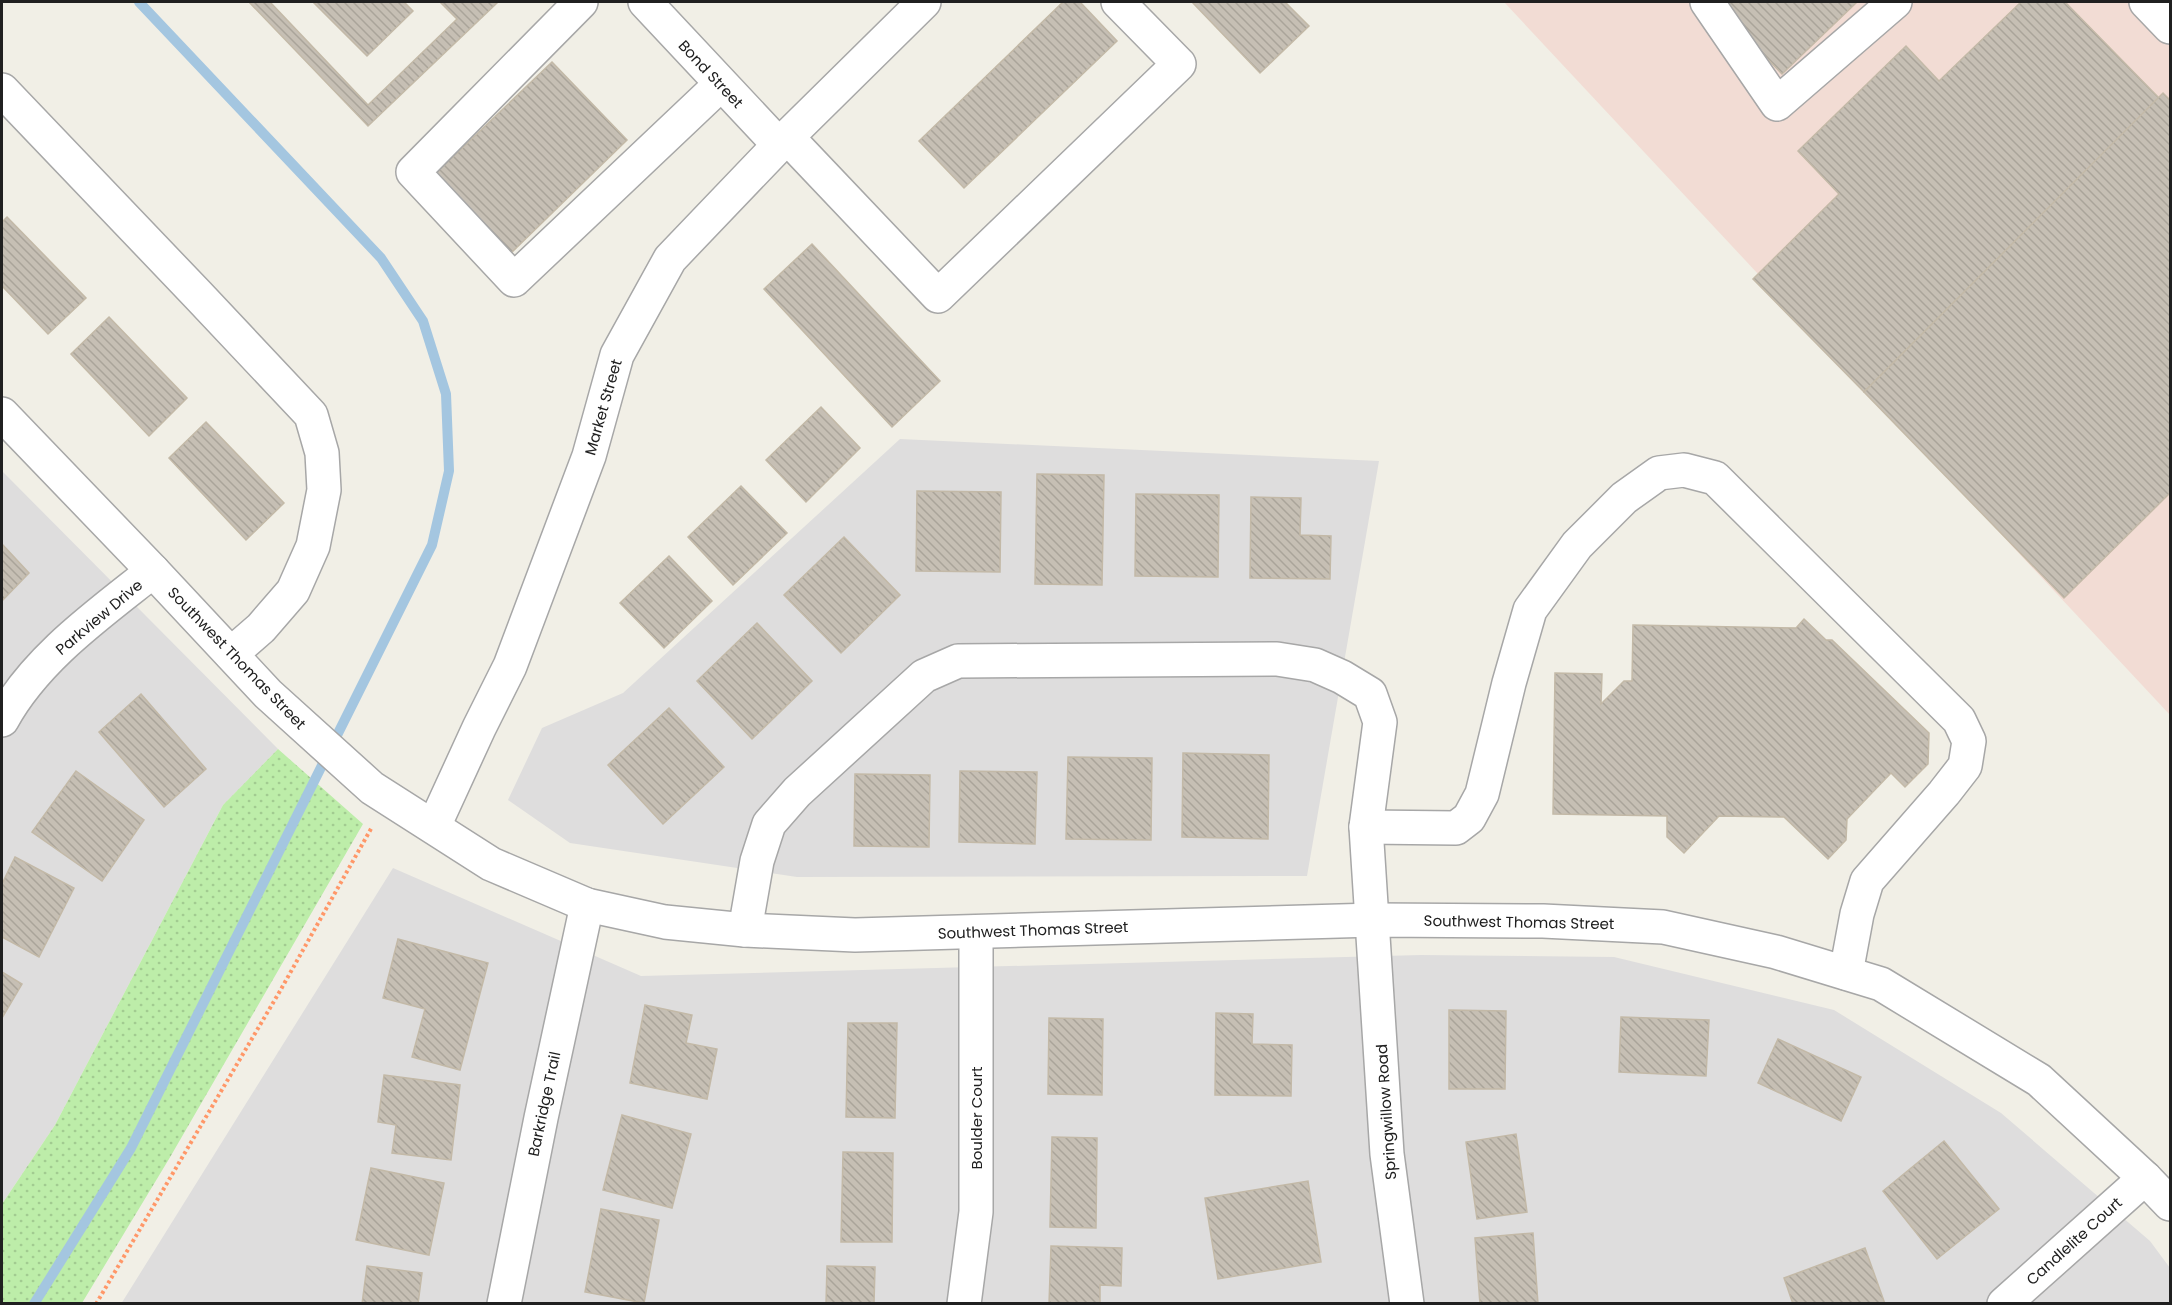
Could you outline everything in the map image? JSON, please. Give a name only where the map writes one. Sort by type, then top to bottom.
[{"type":"street","points":[[581,2],[413,172],[513,280],[721,84]]},
{"type":"street","name":"Bond Street","points":[[645,2],[721,84],[783,141],[938,296],[1179,64],[1118,2]]},
{"type":"street","name":"Market Street","points":[[434,826],[510,666],[589,456],[617,355],[670,259],[783,141],[924,2]]},
{"type":"street","points":[[1707,2],[1777,104],[1895,2]]},
{"type":"street","points":[[2146,2],[2170,27]]},
{"type":"street","points":[[2,90],[311,415],[322,453],[324,490],[313,546],[293,591],[261,628],[231,654]]},
{"type":"street","name":"Southwest Thomas Street","points":[[2,414],[268,694],[309,733],[380,793],[491,864],[587,905],[665,922],[745,930],[855,935],[1374,920],[1543,921],[1663,927],[1776,952],[1881,984],[2039,1080],[2170,1204]]},
{"type":"street","points":[[1366,827],[1456,828],[1469,818],[1482,794],[1509,683],[1530,610],[1550,582],[1577,545],[1624,498],[1659,473],[1684,470],[1714,478],[1959,720],[1969,741],[1965,766],[1944,794],[1867,880],[1857,914],[1846,974]]},
{"type":"street","name":"Parkview Drive","points":[[2,720],[12,702],[67,640],[153,571]]},
{"type":"street","name":"Springwillow Road","points":[[745,930],[758,861],[769,824],[797,792],[924,676],[958,661],[1277,659],[1315,665],[1342,677],[1370,694],[1380,722],[1366,827],[1374,920],[1387,1154],[1407,1304]]},
{"type":"street","name":"Barkridge Trail","points":[[504,1304],[587,905]]},
{"type":"street","name":"Boulder Court","points":[[964,1304],[976,1212],[976,932]]},
{"type":"street","name":"Candlelite Court","points":[[2004,1304],[2145,1178]]},
{"type":"path","points":[[96,1304],[280,991],[380,793]]},
{"type":"shaded area","points":[[1504,2],[2170,2],[2170,715]]},
{"type":"shaded area","points":[[900,439],[1379,461],[1307,876],[797,877],[570,843],[508,800],[542,728],[623,693]]},
{"type":"shaded area","points":[[2,471],[278,749],[223,805],[55,1125],[2,1204]]},
{"type":"shaded area","points":[[393,868],[641,976],[1421,955],[1614,957],[1834,1010],[2001,1113],[2150,1241],[2170,1268],[2170,1304],[121,1304]]},
{"type":"green space","points":[[278,749],[363,824],[169,1159],[82,1303],[2,1303],[2,1204],[55,1125],[223,805]]},
{"type":"building","points":[[249,2],[270,2],[368,105],[457,19],[440,2],[498,2],[368,126]]},
{"type":"building","points":[[313,2],[404,2],[413,11],[367,56]]},
{"type":"building","points":[[1063,2],[1080,2],[1117,41],[964,188],[919,141]]},
{"type":"building","points":[[1192,2],[1285,2],[1309,26],[1260,73]]},
{"type":"building","points":[[1713,2],[1857,2],[1782,74]]},
{"type":"building","points":[[2021,2],[2065,2],[2159,98],[1864,392],[1753,279],[1839,194],[1798,151],[1906,46],[1939,81]]},
{"type":"building","points":[[552,62],[627,140],[509,255],[433,176]]},
{"type":"building","points":[[2163,93],[2170,100],[2170,493],[2064,598],[1864,392]]},
{"type":"building","points":[[7,217],[86,298],[48,334],[2,286],[2,222]]},
{"type":"building","points":[[812,244],[940,381],[892,427],[764,289]]},
{"type":"building","points":[[109,317],[187,398],[149,436],[71,354]]},
{"type":"building","points":[[821,407],[860,448],[806,502],[766,460]]},
{"type":"building","points":[[206,422],[284,503],[246,540],[169,458]]},
{"type":"building","points":[[1037,474],[1104,475],[1102,585],[1035,584]]},
{"type":"building","points":[[741,486],[787,533],[733,585],[688,537]]},
{"type":"building","points":[[917,491],[1001,492],[1000,572],[916,571]]},
{"type":"building","points":[[1136,494],[1219,495],[1218,577],[1135,576]]},
{"type":"building","points":[[1251,497],[1301,498],[1300,535],[1331,536],[1330,579],[1250,578]]},
{"type":"building","points":[[844,537],[900,595],[841,653],[784,595]]},
{"type":"building","points":[[2,544],[29,573],[2,601]]},
{"type":"building","points":[[669,556],[712,601],[664,648],[620,603]]},
{"type":"building","points":[[1804,619],[1826,640],[1832,640],[1929,733],[1928,764],[1905,787],[1891,773],[1847,819],[1846,840],[1828,859],[1784,817],[1719,816],[1684,853],[1667,837],[1667,816],[1553,814],[1555,673],[1602,674],[1601,704],[1624,681],[1632,681],[1633,625],[1796,628]]},
{"type":"building","points":[[757,623],[812,681],[752,739],[697,681]]},
{"type":"building","points":[[141,694],[206,769],[164,807],[99,732]]},
{"type":"building","points":[[669,708],[724,767],[663,824],[608,765]]},
{"type":"building","points":[[1183,753],[1269,755],[1268,839],[1182,837]]},
{"type":"building","points":[[1068,757],[1152,758],[1151,840],[1066,839]]},
{"type":"building","points":[[76,771],[144,820],[102,881],[32,832]]},
{"type":"building","points":[[960,771],[1037,772],[1035,844],[959,842]]},
{"type":"building","points":[[855,774],[930,775],[929,847],[854,846]]},
{"type":"building","points":[[15,857],[74,888],[39,957],[2,937],[2,884]]},
{"type":"building","points":[[398,939],[488,963],[460,1070],[412,1057],[425,1009],[383,998]]},
{"type":"building","points":[[2,972],[22,984],[2,1018]]},
{"type":"building","points":[[645,1005],[692,1015],[686,1043],[717,1049],[707,1099],[630,1083]]},
{"type":"building","points":[[1449,1010],[1506,1011],[1505,1089],[1449,1089]]},
{"type":"building","points":[[1216,1013],[1253,1014],[1252,1044],[1292,1045],[1291,1096],[1215,1095]]},
{"type":"building","points":[[1621,1017],[1709,1020],[1706,1076],[1619,1072]]},
{"type":"building","points":[[1049,1018],[1103,1019],[1102,1095],[1048,1094]]},
{"type":"building","points":[[848,1023],[897,1023],[895,1118],[846,1117]]},
{"type":"building","points":[[1778,1039],[1861,1077],[1841,1121],[1758,1083]]},
{"type":"building","points":[[384,1075],[460,1085],[451,1160],[392,1153],[396,1125],[378,1122]]},
{"type":"building","points":[[622,1115],[691,1134],[672,1208],[603,1190]]},
{"type":"building","points":[[1516,1134],[1527,1212],[1477,1219],[1466,1142]]},
{"type":"building","points":[[1052,1137],[1097,1138],[1096,1228],[1050,1227]]},
{"type":"building","points":[[1944,1141],[1999,1209],[1937,1259],[1883,1191]]},
{"type":"building","points":[[843,1152],[893,1153],[892,1242],[841,1242]]},
{"type":"building","points":[[371,1168],[444,1183],[429,1255],[356,1240]]},
{"type":"building","points":[[1308,1181],[1321,1262],[1218,1279],[1205,1198]]},
{"type":"building","points":[[601,1209],[659,1220],[644,1303],[585,1292]]},
{"type":"building","points":[[1533,1233],[1538,1304],[1480,1304],[1475,1238]]},
{"type":"building","points":[[1051,1246],[1122,1248],[1121,1286],[1100,1285],[1100,1304],[1049,1304]]},
{"type":"building","points":[[1865,1248],[1885,1304],[1793,1304],[1784,1278]]},
{"type":"building","points":[[367,1266],[422,1273],[418,1304],[362,1304]]},
{"type":"building","points":[[827,1266],[875,1267],[874,1304],[826,1304]]},
{"type":"waterway","points":[[34,1304],[131,1148],[432,545],[449,471],[446,394],[423,321],[381,258],[139,2]]}]
